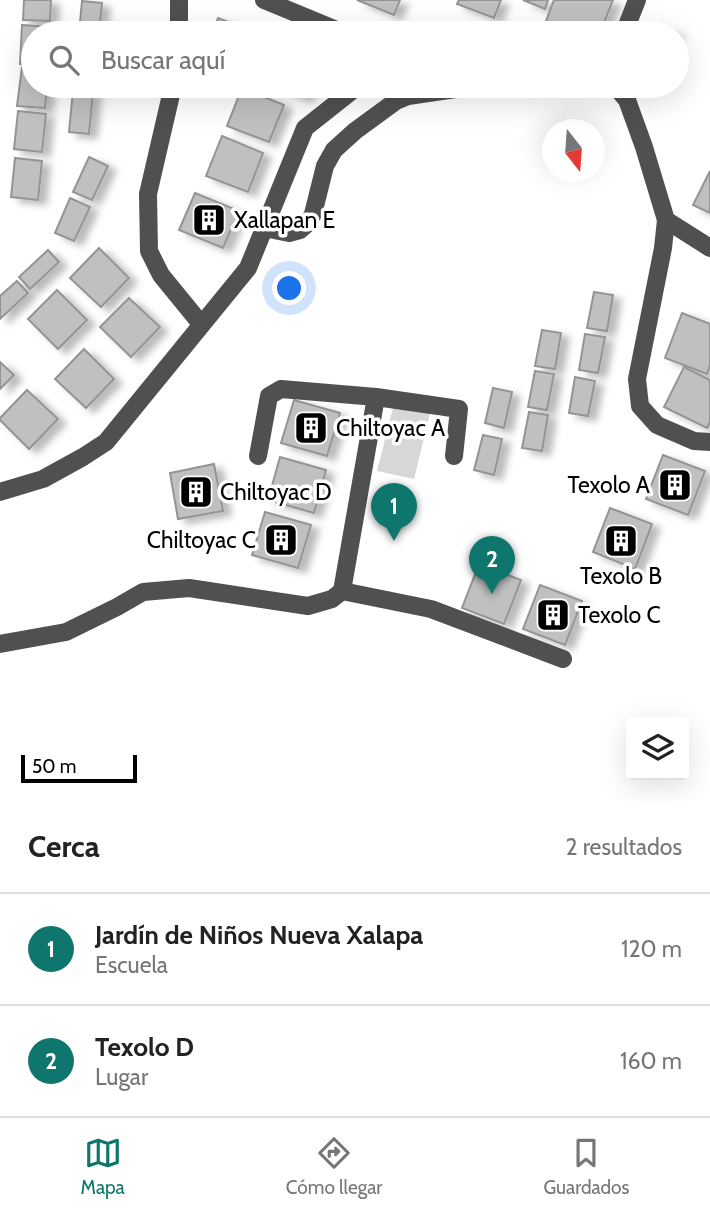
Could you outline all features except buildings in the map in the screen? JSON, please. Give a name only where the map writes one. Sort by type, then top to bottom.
[{"type":"street","points":[[178,21],[179,0]]},
{"type":"street","points":[[264,0],[315,21]]},
{"type":"street","points":[[629,21],[637,0]]},
{"type":"street","points":[[170,98],[148,194],[149,251],[161,275],[201,324]]},
{"type":"street","points":[[0,492],[43,479],[106,442],[248,268],[305,128],[343,98]]},
{"type":"street","points":[[264,228],[289,233],[300,230],[308,223],[313,214],[325,166],[334,150],[355,131],[403,98]]},
{"type":"street","points":[[625,98],[644,147],[666,220],[637,380],[640,406],[657,425],[694,442],[710,442]]},
{"type":"street","points":[[666,220],[710,248]]},
{"type":"street","points":[[258,456],[269,397],[281,389],[376,397],[459,409],[454,456]]},
{"type":"street","points":[[0,644],[66,632],[143,592],[189,588],[308,606],[332,599],[342,591],[376,397]]},
{"type":"street","points":[[342,591],[431,609],[563,659]]},
{"type":"shaded area","points":[[394,404],[430,413],[414,479],[377,471]]},
{"type":"place","name":"Xallapan E","points":[[209,220]]},
{"type":"place","name":"Chiltoyac A","points":[[311,428]]},
{"type":"place","name":"Texolo A","points":[[675,485]]},
{"type":"place","name":"Chiltoyac D","points":[[196,492]]},
{"type":"place","name":"Chiltoyac C","points":[[281,540]]},
{"type":"place","name":"Jardín de Niños Nueva Xalapa","points":[[394,541]]},
{"type":"place","name":"Texolo B","points":[[621,541]]},
{"type":"place","name":"Texolo D","points":[[492,594]]},
{"type":"place","name":"Texolo C","points":[[553,615]]}]
